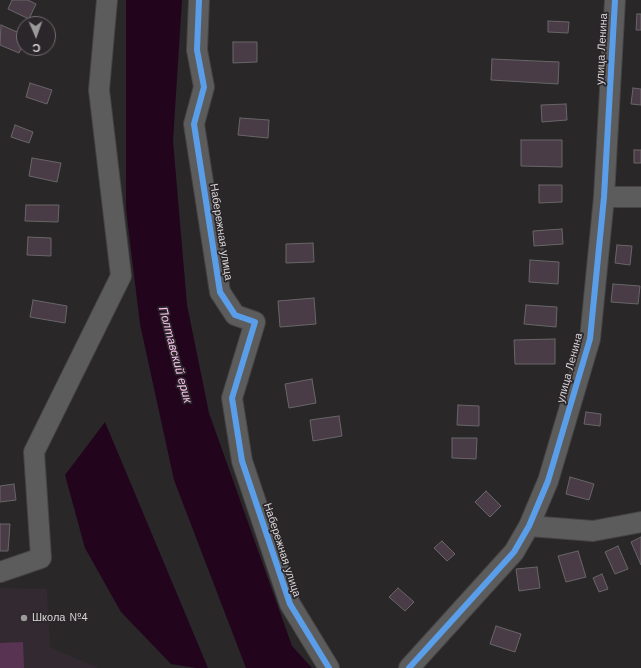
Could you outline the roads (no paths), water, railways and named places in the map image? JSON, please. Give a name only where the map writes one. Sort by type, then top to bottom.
[{"type":"street","points":[[0,572],[41,558],[34,452],[121,276],[99,90],[107,0]]},
{"type":"street","name":"Набережная улица","points":[[199,0],[197,50],[204,87],[194,124],[220,292],[235,315],[255,322],[232,398],[242,461],[290,604],[329,668]]},
{"type":"street","name":"улица Ленина","points":[[409,668],[514,552],[529,526],[548,481],[590,339],[604,197],[615,0]]},
{"type":"street","points":[[604,197],[641,197]]},
{"type":"street","points":[[529,526],[593,531],[641,522]]},
{"type":"water","name":"Полтавский ерик","points":[[126,0],[182,0],[173,141],[187,305],[209,413],[292,646],[312,668],[246,668],[174,480],[140,324],[126,209]]},
{"type":"water","points":[[105,422],[208,668],[196,668],[171,664],[121,612],[85,548],[65,475]]},
{"type":"place","name":"Школа №4","points":[[24,618]]}]
